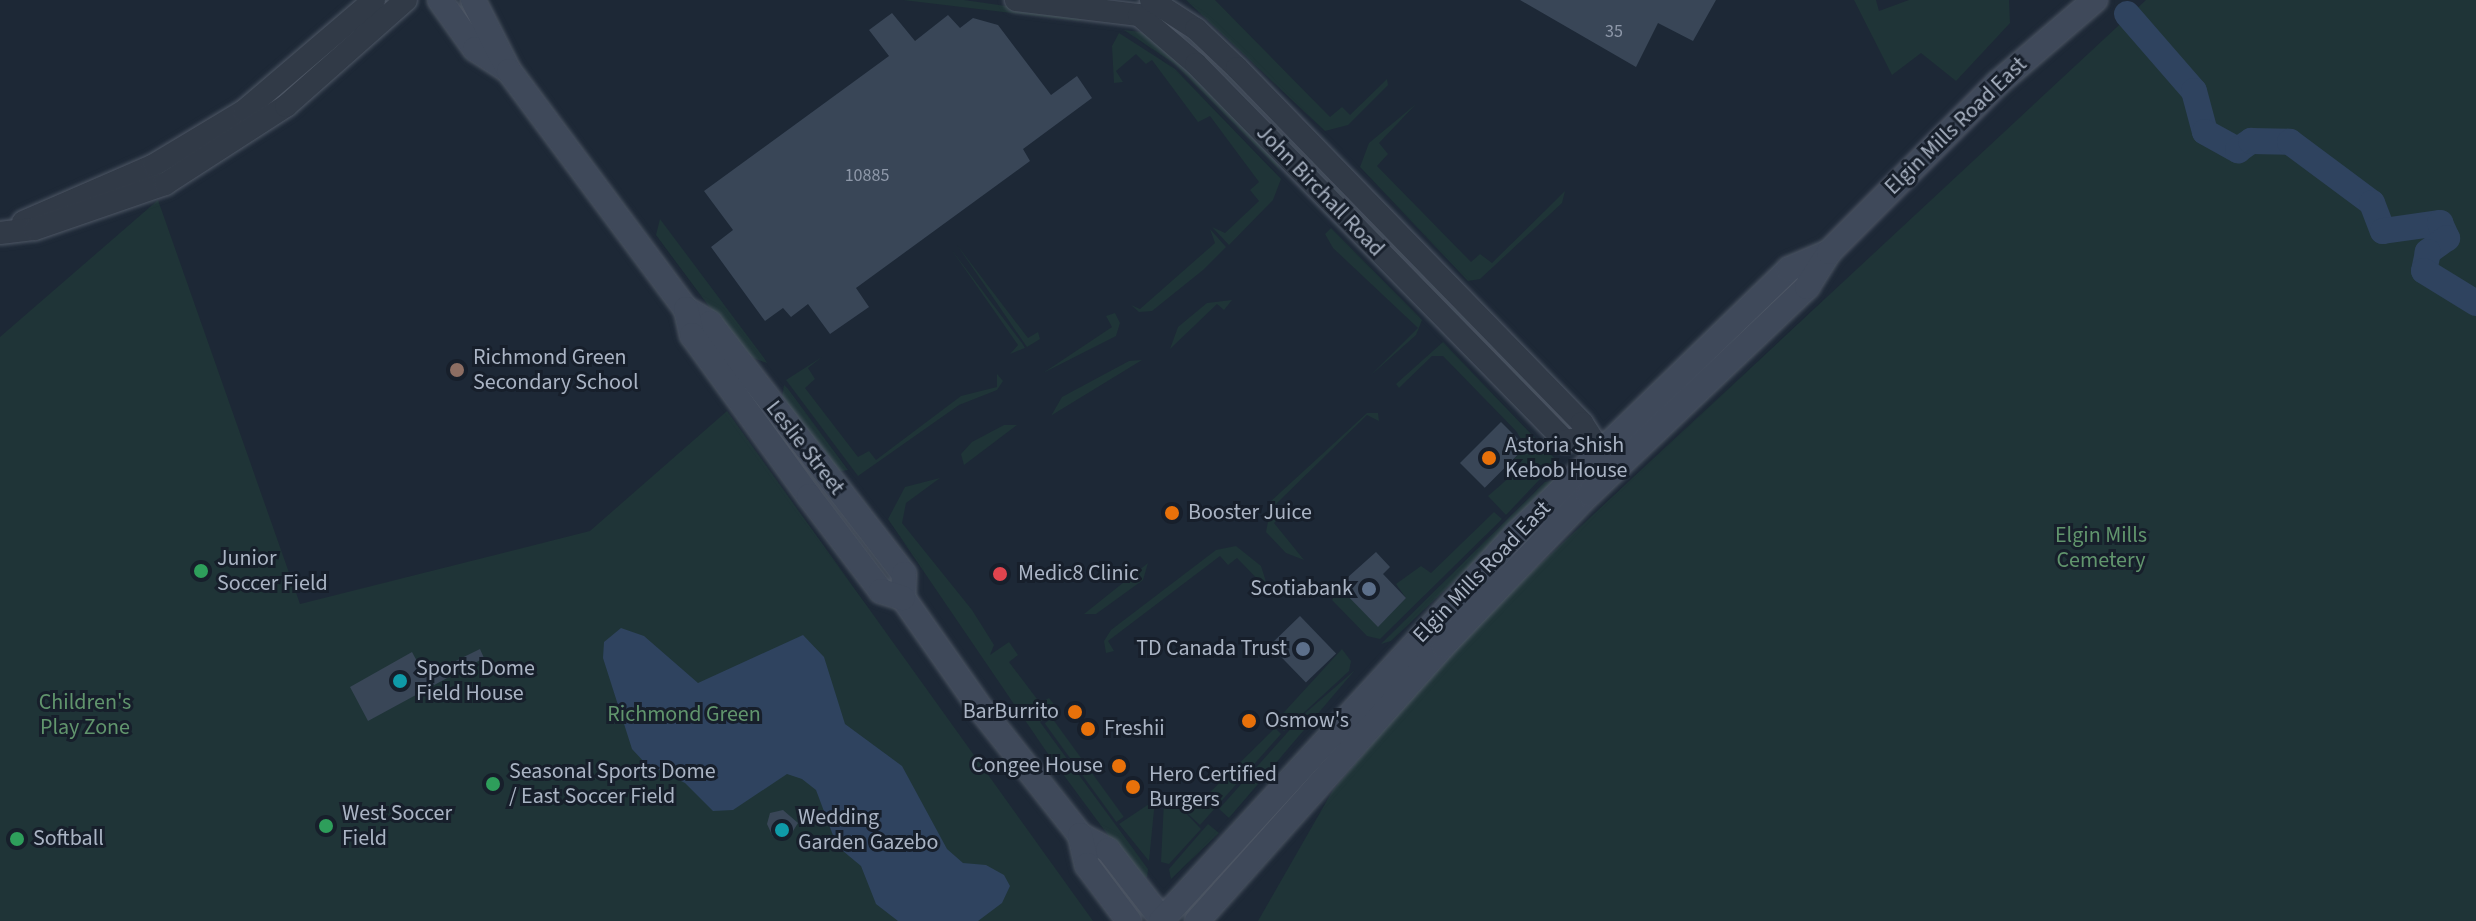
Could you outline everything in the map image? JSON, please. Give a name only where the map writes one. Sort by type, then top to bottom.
[{"type":"main road","name":"Leslie Street","points":[[440,0],[475,49],[509,71]]},
{"type":"main road","name":"Leslie Street","points":[[473,0],[509,71],[686,309],[692,335],[881,591],[903,598],[1080,835],[1087,865],[1129,921]]},
{"type":"main road","name":"Elgin Mills Road East","points":[[2051,35],[2077,0]]},
{"type":"main road","name":"Elgin Mills Road East","points":[[1162,921],[1350,711],[1602,452],[1807,287],[1829,252],[2051,35],[2095,0]]},
{"type":"main road","name":"Elgin Mills Road East","points":[[1197,921],[1443,646],[1602,452]]},
{"type":"main road","name":"Leslie Street","points":[[1080,835],[1108,850],[1162,921]]},
{"type":"street","points":[[8,230],[35,214],[154,165],[244,111],[374,0]]},
{"type":"street","points":[[8,230],[35,229],[165,184],[286,106],[406,0]]},
{"type":"street","name":"John Birchall Road","points":[[1016,0],[1139,15],[1196,64],[1565,441],[1602,452]]},
{"type":"street","name":"John Birchall Road","points":[[1151,0],[1228,59],[1602,452]]},
{"type":"green space","points":[[903,0],[964,0],[1083,17],[1079,21]]},
{"type":"green space","points":[[1186,0],[1215,0],[1330,117],[1342,107],[1350,115],[1387,79],[1388,85],[1348,125],[1325,131]]},
{"type":"green space","points":[[1854,0],[1876,0],[1879,11],[1909,0],[2009,0],[2010,23],[1956,81],[1921,53],[1892,75]]},
{"type":"green space","name":"Elgin Mills Cemetery","points":[[2146,0],[2476,0],[2476,921],[1258,921],[1333,790],[1466,633]]},
{"type":"green space","points":[[1124,30],[1141,32],[1167,48],[1269,150],[1281,171],[1175,64]]},
{"type":"green space","points":[[1119,33],[1175,69],[1281,179],[1273,200],[1229,245],[1212,227],[1225,233],[1259,201],[1250,190],[1259,182],[1210,116],[1198,122],[1152,60],[1146,64],[1136,54],[1116,71],[1123,82],[1114,83],[1112,46]]},
{"type":"green space","points":[[1416,104],[1379,143],[1388,154],[1377,166],[1471,262],[1480,254],[1492,263],[1565,191],[1562,203],[1480,279],[1468,281],[1360,167],[1369,143]]},
{"type":"green space","name":"Richmond Green","points":[[158,200],[300,604],[590,531],[727,411],[1093,921],[0,921],[0,337]]},
{"type":"green space","points":[[660,219],[767,363],[745,355],[656,235]]},
{"type":"green space","points":[[1331,228],[1422,320],[1416,335],[1370,376],[1418,328],[1333,248],[1325,234]]},
{"type":"green space","points":[[1210,229],[1226,247],[1203,270],[1152,311],[1139,312],[1131,305],[1140,309],[1215,243]]},
{"type":"green space","points":[[957,245],[1028,338],[1038,332],[1040,339],[1027,347]]},
{"type":"green space","points":[[951,249],[1025,348],[1010,354],[1018,345]]},
{"type":"green space","points":[[1232,300],[1224,310],[1217,304],[1170,349],[1178,327],[1207,303]]},
{"type":"green space","points":[[1115,313],[1120,323],[1116,336],[1043,373],[1112,327],[1106,316]]},
{"type":"green space","points":[[1443,342],[1557,461],[1506,515],[1488,496],[1519,469],[1512,461],[1526,447],[1516,431],[1443,356],[1432,356],[1399,388],[1396,384]]},
{"type":"green space","points":[[822,357],[808,368],[815,379],[805,388],[858,457],[869,451],[876,460],[961,396],[997,387],[997,374],[1003,381],[997,390],[959,405],[858,476],[786,380]]},
{"type":"green space","points":[[1142,360],[1051,416],[1062,397],[1129,361]]},
{"type":"green space","points":[[784,385],[848,470],[836,472],[782,399]]},
{"type":"green space","points":[[1367,413],[1378,413],[1379,421],[1367,415],[1274,506],[1270,502]]},
{"type":"green space","points":[[1004,425],[1017,425],[964,465],[961,454],[972,442]]},
{"type":"green space","points":[[940,478],[906,503],[902,523],[972,610],[994,645],[990,655],[1009,642],[1018,655],[1009,662],[1040,703],[1049,698],[1057,708],[1040,722],[1148,869],[1147,878],[1133,869],[1046,751],[888,519],[905,487]]},
{"type":"green space","points":[[1562,479],[1391,641],[1381,644],[1545,482]]},
{"type":"green space","points":[[1271,507],[1281,516],[1274,523],[1304,560],[1286,553],[1266,532]]},
{"type":"green space","points":[[1494,512],[1502,519],[1380,639],[1367,636],[1332,600],[1339,587],[1378,626],[1406,598],[1396,584],[1421,566],[1431,573]]},
{"type":"green space","points":[[1236,546],[1261,566],[1269,591],[1237,558],[1228,565],[1220,556],[1108,641],[1114,651],[1106,653],[1104,641],[1111,630],[1216,550]]},
{"type":"green space","points":[[1148,563],[1143,580],[1096,614],[1084,614]]},
{"type":"green space","points":[[1342,649],[1351,661],[1349,671],[1284,731],[1275,722]]},
{"type":"green space","points":[[1355,670],[1229,818],[1219,809],[1303,715]]},
{"type":"green space","points":[[1052,718],[1124,817],[1116,822],[1045,723]]},
{"type":"green space","points":[[1275,728],[1281,734],[1200,825],[1188,814]]},
{"type":"green space","points":[[1155,800],[1149,861],[1119,824]]},
{"type":"green space","points":[[1164,801],[1180,807],[1201,829],[1169,864],[1161,862]]},
{"type":"green space","points":[[1208,824],[1219,833],[1171,879],[1169,869]]},
{"type":"water","points":[[2131,11],[2139,14],[2175,63],[2130,26]]},
{"type":"water","points":[[621,628],[644,636],[698,683],[803,635],[824,657],[845,724],[902,766],[947,849],[963,863],[986,865],[1004,875],[1010,886],[1002,903],[978,921],[898,921],[876,904],[861,866],[837,846],[816,790],[802,779],[787,774],[733,810],[713,811],[685,783],[645,763],[632,749],[603,658],[604,642]]},
{"type":"building","points":[[1520,0],[1716,0],[1693,41],[1658,23],[1636,67]]},
{"type":"building","points":[[892,13],[915,41],[948,15],[960,28],[973,18],[998,25],[1051,95],[1077,76],[1092,98],[1023,149],[1030,161],[856,288],[869,307],[830,334],[808,304],[791,317],[783,308],[765,321],[711,247],[733,230],[704,191],[889,56],[869,30]]},
{"type":"building","name":"Astoria Shish Kebob House","points":[[1501,422],[1526,447],[1485,488],[1460,463]]},
{"type":"building","name":"Scotiabank","points":[[1376,552],[1390,567],[1383,574],[1406,598],[1378,627],[1338,586]]},
{"type":"building","name":"TD Canada Trust","points":[[1300,616],[1336,653],[1306,683],[1270,645]]},
{"type":"building","name":"Sports Dome Field House","points":[[480,649],[484,658],[368,721],[350,687],[412,652],[425,676]]},
{"type":"building","name":"Wedding Garden Gazebo","points":[[783,810],[798,823],[788,839],[773,837],[767,824],[770,813]]},
{"type":"waterway","points":[[2127,14],[2194,91],[2205,132],[2238,150],[2251,141],[2290,142],[2372,203],[2383,231],[2440,223],[2447,238],[2428,252],[2424,271],[2476,303]]},
{"type":"place","name":"Richmond Green Secondary School","points":[[457,370]]},
{"type":"place","name":"Astoria Shish Kebob House","points":[[1489,458]]},
{"type":"place","name":"Booster Juice","points":[[1172,513]]},
{"type":"place","name":"Junior Soccer Field","points":[[201,571]]},
{"type":"place","name":"Medic8 Clinic","points":[[1000,574]]},
{"type":"place","name":"Scotiabank","points":[[1369,589]]},
{"type":"place","name":"TD Canada Trust","points":[[1303,649]]},
{"type":"place","name":"Sports Dome Field House","points":[[400,681]]},
{"type":"place","name":"BarBurrito","points":[[1075,712]]},
{"type":"place","name":"Osmow's","points":[[1249,721]]},
{"type":"place","name":"Freshii","points":[[1088,729]]},
{"type":"place","name":"Congee House","points":[[1119,766]]},
{"type":"place","name":"Seasonal Sports Dome / East Soccer Field","points":[[493,784]]},
{"type":"place","name":"Hero Certified Burgers","points":[[1133,787]]},
{"type":"place","name":"West Soccer Field","points":[[326,826]]},
{"type":"place","name":"Wedding Garden Gazebo","points":[[782,830]]},
{"type":"place","name":"Softball","points":[[17,839]]},
{"type":"park label","name":"Children's Play Zone","points":[[85,714]]}]
